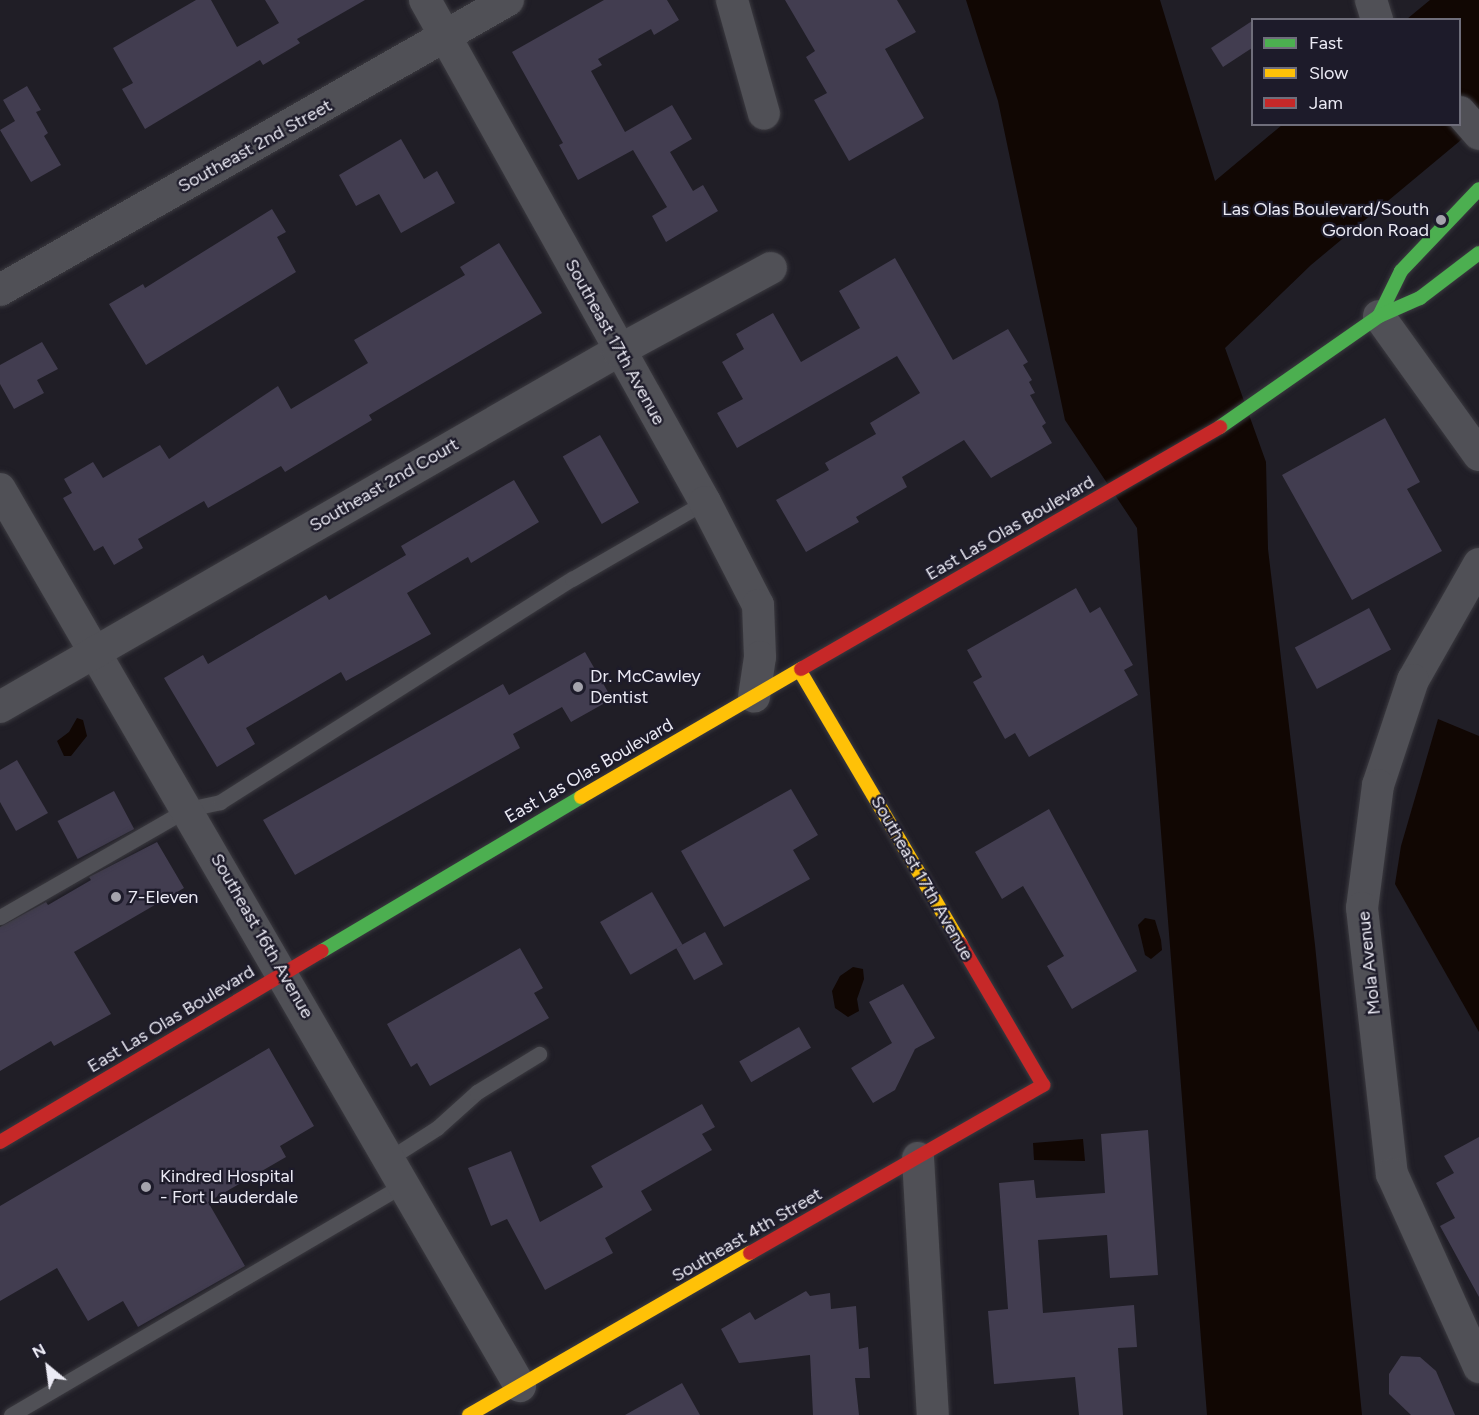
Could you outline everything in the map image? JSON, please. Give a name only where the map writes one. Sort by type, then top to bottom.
[{"type":"main road","name":"East Las Olas Boulevard","points":[[1379,316],[1401,271],[1479,189]]},
{"type":"main road","name":"East Las Olas Boulevard","points":[[0,1142],[283,973],[1230,421],[1379,316],[1420,298],[1479,253]]},
{"type":"main road","name":"Southeast 17th Avenue","points":[[800,671],[1043,1085]]},
{"type":"main road","name":"Southeast 4th Street","points":[[468,1415],[1043,1085]]},
{"type":"street","name":"Southeast 17th Avenue","points":[[425,0],[618,351],[705,502],[758,605],[760,657],[754,697]]},
{"type":"street","name":"Southeast 2nd Street","points":[[0,290],[447,37],[507,0]]},
{"type":"street","points":[[732,0],[764,114]]},
{"type":"street","points":[[1371,0],[1376,18]]},
{"type":"street","name":"Southeast 2nd Court","points":[[0,707],[618,351],[771,268]]},
{"type":"street","points":[[1379,316],[1479,455]]},
{"type":"street","name":"Southeast 16th Avenue","points":[[2,496],[188,808],[520,1386]]},
{"type":"street","name":"Mola Avenue","points":[[1479,564],[1413,680],[1377,785],[1362,908],[1392,1174],[1479,1367]]},
{"type":"street","points":[[918,1158],[933,1415]]},
{"type":"lane","points":[[0,917],[188,808],[220,802],[572,579],[705,502]]},
{"type":"lane","points":[[11,1415],[398,1171],[437,1128],[477,1092],[539,1054]]},
{"type":"shaded area","points":[[966,0],[1160,0],[1215,181],[1281,126],[1461,126],[1461,18],[1408,18],[1430,0],[1479,0],[1479,125],[1311,265],[1225,348],[1266,462],[1268,549],[1315,945],[1362,1415],[1207,1415],[1137,528],[1065,420],[998,101]]},
{"type":"shaded area","points":[[77,718],[83,720],[87,736],[71,756],[64,756],[57,741],[69,732]]},
{"type":"shaded area","points":[[1438,719],[1479,736],[1479,1032],[1395,884],[1401,846]]},
{"type":"shaded area","points":[[1145,918],[1155,920],[1161,940],[1162,950],[1151,959],[1145,955],[1138,925]]},
{"type":"shaded area","points":[[853,967],[863,969],[864,979],[857,999],[859,1011],[848,1017],[835,1008],[832,991],[840,976]]},
{"type":"shaded area","points":[[1083,1139],[1085,1161],[1034,1160],[1033,1143]]},
{"type":"building","points":[[196,0],[211,0],[237,47],[279,23],[265,0],[365,0],[297,39],[300,43],[263,65],[260,60],[145,129],[122,89],[133,83],[113,48]]},
{"type":"building","points":[[604,0],[667,0],[679,20],[654,35],[651,29],[598,59],[602,65],[591,71],[625,132],[672,105],[692,139],[670,152],[693,191],[703,185],[718,211],[666,242],[652,216],[667,207],[633,150],[578,180],[559,145],[563,143],[512,52]]},
{"type":"building","points":[[785,0],[897,0],[916,32],[885,49],[924,118],[849,161],[814,100],[827,93],[806,57],[815,51]]},
{"type":"building","points":[[1251,22],[1251,49],[1223,67],[1211,48]]},
{"type":"building","points":[[27,86],[41,110],[36,112],[48,133],[44,136],[61,165],[31,182],[0,130],[15,121],[3,100]]},
{"type":"building","points":[[401,139],[424,179],[437,171],[455,203],[401,233],[379,194],[356,206],[339,175]]},
{"type":"building","points":[[272,209],[286,232],[277,237],[296,272],[146,365],[109,304],[143,284],[145,288]]},
{"type":"building","points":[[499,243],[542,313],[369,415],[372,420],[285,472],[281,466],[208,508],[204,501],[138,539],[143,548],[114,565],[103,546],[94,551],[63,498],[72,493],[64,479],[93,462],[103,478],[160,445],[169,459],[278,386],[291,409],[368,363],[354,340],[465,275],[460,267]]},
{"type":"building","points":[[895,258],[953,360],[1008,329],[1028,362],[1023,365],[1032,380],[1029,382],[1035,393],[1030,395],[1046,423],[1042,426],[1052,443],[991,478],[964,440],[902,477],[907,487],[856,517],[859,522],[806,552],[776,500],[829,470],[825,463],[876,434],[870,423],[920,393],[897,356],[737,448],[717,413],[743,399],[722,362],[744,349],[736,334],[773,313],[801,362],[860,328],[839,291]]},
{"type":"building","points":[[42,342],[58,369],[37,380],[44,393],[14,409],[0,384],[0,365]]},
{"type":"building","points":[[1385,418],[1420,482],[1407,489],[1442,551],[1352,600],[1282,475]]},
{"type":"building","points":[[600,435],[639,503],[602,524],[563,456]]},
{"type":"building","points":[[514,480],[539,522],[471,563],[468,557],[407,593],[431,634],[346,681],[341,672],[246,728],[255,744],[217,767],[164,678],[203,655],[208,664],[326,595],[329,600],[406,555],[401,546]]},
{"type":"building","points":[[1076,588],[1090,613],[1100,607],[1133,665],[1124,670],[1138,695],[1029,757],[1015,733],[1005,739],[973,682],[982,677],[967,650]]},
{"type":"building","points":[[1369,608],[1391,649],[1317,689],[1295,647]]},
{"type":"building","points":[[585,652],[612,699],[571,722],[562,707],[513,734],[520,748],[295,875],[263,820],[503,684],[509,695]]},
{"type":"building","points":[[17,760],[48,813],[16,831],[0,802],[0,770]]},
{"type":"building","points":[[791,789],[818,835],[793,850],[810,879],[724,927],[681,851]]},
{"type":"building","points":[[114,791],[134,829],[78,859],[57,821]]},
{"type":"building","points":[[1049,809],[1137,971],[1072,1009],[1047,966],[1064,956],[1023,886],[1002,899],[975,852]]},
{"type":"building","points":[[157,842],[184,888],[74,952],[111,1014],[54,1046],[51,1041],[0,1071],[0,927],[46,902],[48,905],[91,880],[89,877]]},
{"type":"building","points":[[652,892],[682,945],[631,975],[600,922]]},
{"type":"building","points":[[705,932],[723,964],[694,980],[676,948]]},
{"type":"building","points":[[520,948],[543,988],[534,993],[549,1018],[430,1086],[417,1063],[411,1067],[387,1024]]},
{"type":"building","points":[[903,984],[935,1038],[915,1049],[895,1090],[873,1103],[851,1068],[892,1043],[869,1002]]},
{"type":"building","points":[[799,1027],[811,1048],[751,1082],[739,1062]]},
{"type":"building","name":"Kindred Hospital - Fort Lauderdale","points":[[269,1048],[314,1126],[280,1146],[286,1157],[208,1202],[245,1266],[138,1327],[123,1301],[88,1321],[57,1268],[0,1301],[0,1206]]},
{"type":"building","points":[[702,1104],[715,1127],[702,1134],[712,1150],[641,1191],[652,1210],[605,1238],[613,1253],[545,1290],[507,1219],[491,1226],[468,1168],[511,1151],[540,1222],[603,1187],[591,1166]]},
{"type":"building","points":[[1148,1130],[1158,1275],[1110,1278],[1107,1235],[1038,1240],[1043,1313],[1134,1305],[1137,1347],[1118,1348],[1123,1415],[1079,1415],[1075,1377],[994,1384],[988,1311],[1008,1309],[999,1183],[1034,1180],[1036,1198],[1105,1193],[1101,1134]]},
{"type":"building","points":[[1479,1137],[1479,1297],[1440,1226],[1455,1218],[1436,1183],[1454,1173],[1444,1156]]},
{"type":"building","points":[[806,1291],[810,1296],[830,1293],[831,1309],[856,1306],[859,1349],[868,1347],[870,1378],[855,1378],[859,1415],[813,1415],[810,1355],[739,1363],[721,1329],[750,1312],[755,1320]]},
{"type":"building","points":[[1401,1356],[1420,1357],[1436,1371],[1455,1415],[1411,1415],[1389,1394],[1389,1374]]},
{"type":"building","points":[[682,1383],[700,1415],[625,1415]]},
{"type":"traffic: fast","points":[[1379,316],[1401,271],[1479,189]]},
{"type":"traffic: fast","points":[[1220,427],[1379,316],[1420,298],[1479,253]]},
{"type":"traffic: fast","points":[[322,951],[581,797]]},
{"type":"traffic: slow","points":[[581,797],[801,669]]},
{"type":"traffic: slow","points":[[800,671],[960,943]]},
{"type":"traffic: slow","points":[[469,1415],[750,1253]]},
{"type":"traffic: jam","points":[[801,669],[1220,427]]},
{"type":"traffic: jam","points":[[750,1253],[1043,1085],[960,943]]},
{"type":"traffic: jam","points":[[0,1142],[322,951]]},
{"type":"place","name":"Las Olas Boulevard/South Gordon Road","points":[[1441,220]]},
{"type":"place","name":"Dr. McCawley Dentist","points":[[578,687]]},
{"type":"place","name":"7-Eleven","points":[[116,897]]},
{"type":"place","name":"Kindred Hospital - Fort Lauderdale","points":[[146,1187]]}]
